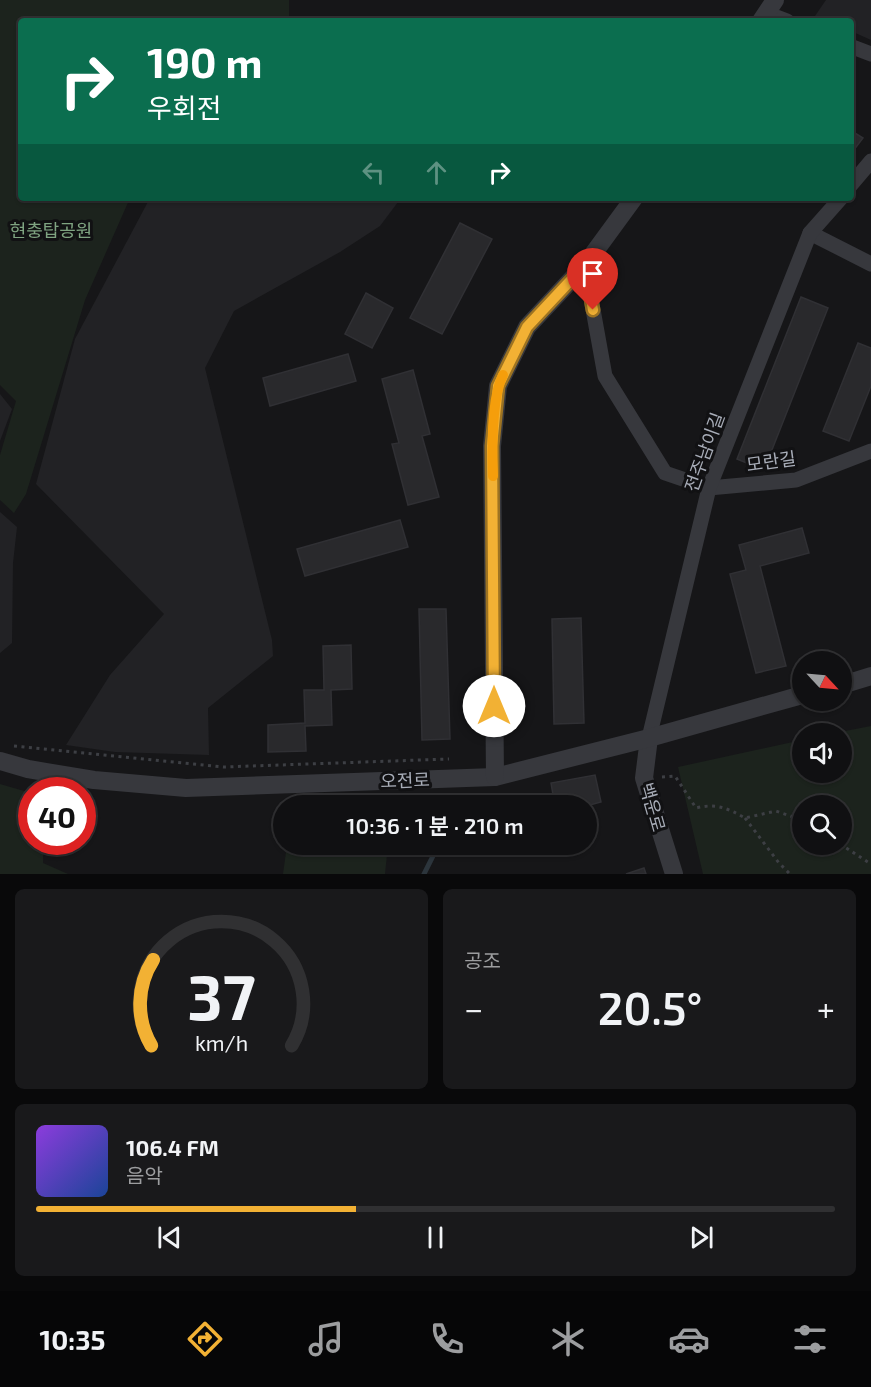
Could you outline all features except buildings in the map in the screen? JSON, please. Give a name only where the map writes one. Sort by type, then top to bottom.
[{"type":"street","points":[[767,11],[781,18]]},
{"type":"street","points":[[854,48],[871,54]]},
{"type":"street","points":[[854,181],[871,161]]},
{"type":"street","points":[[495,777],[492,446],[498,386],[527,327],[585,265],[632,201]]},
{"type":"street","name":"전주남이길","points":[[649,738],[709,488],[810,233],[838,201]]},
{"type":"street","points":[[810,233],[871,264]]},
{"type":"street","points":[[585,265],[605,376],[665,473],[709,488]]},
{"type":"street","name":"모란길","points":[[709,488],[796,480],[871,451]]},
{"type":"street","points":[[852,682],[871,676]]},
{"type":"street","name":"오전로","points":[[3,753],[28,769],[94,780],[186,788],[495,777],[649,738],[792,698]]},
{"type":"street","name":"백운로","points":[[649,738],[644,778],[674,874]]},
{"type":"path","points":[[3,753],[223,767],[449,759]]},
{"type":"path","points":[[644,778],[675,776],[696,808],[708,805],[724,806],[745,818],[790,874]]},
{"type":"path","points":[[745,818],[776,811],[792,816]]},
{"type":"path","points":[[852,852],[871,864]]},
{"type":"shaded area","points":[[826,0],[871,0],[871,40],[854,32],[854,18],[815,16]]},
{"type":"shaded area","points":[[148,201],[399,201],[380,226],[340,252],[234,311],[205,368],[272,640],[273,656],[208,708],[209,755],[115,752],[66,745],[110,675],[164,614],[36,484],[75,339]]},
{"type":"shaded area","points":[[0,394],[12,409],[0,441]]},
{"type":"shaded area","points":[[0,512],[17,527],[13,563],[12,643],[0,653]]},
{"type":"green space","name":"현충탑공원","points":[[0,0],[289,0],[289,18],[18,18],[18,201],[129,201],[85,300],[26,494],[14,513],[0,500],[0,455],[16,401],[0,385]]},
{"type":"green space","points":[[871,726],[871,874],[703,874],[678,767],[792,742],[792,783],[852,783],[852,730]]},
{"type":"green space","points":[[0,784],[18,789],[18,855],[43,855],[43,863],[68,874],[0,874]]},
{"type":"green space","points":[[286,855],[387,855],[385,874],[283,874]]},
{"type":"waterway","points":[[424,874],[434,855]]},
{"type":"slow traffic","points":[[493,476],[492,446],[498,386],[503,375]]},
{"type":"route","points":[[494,706],[492,446],[498,386],[527,327],[585,265],[593,310]]}]
